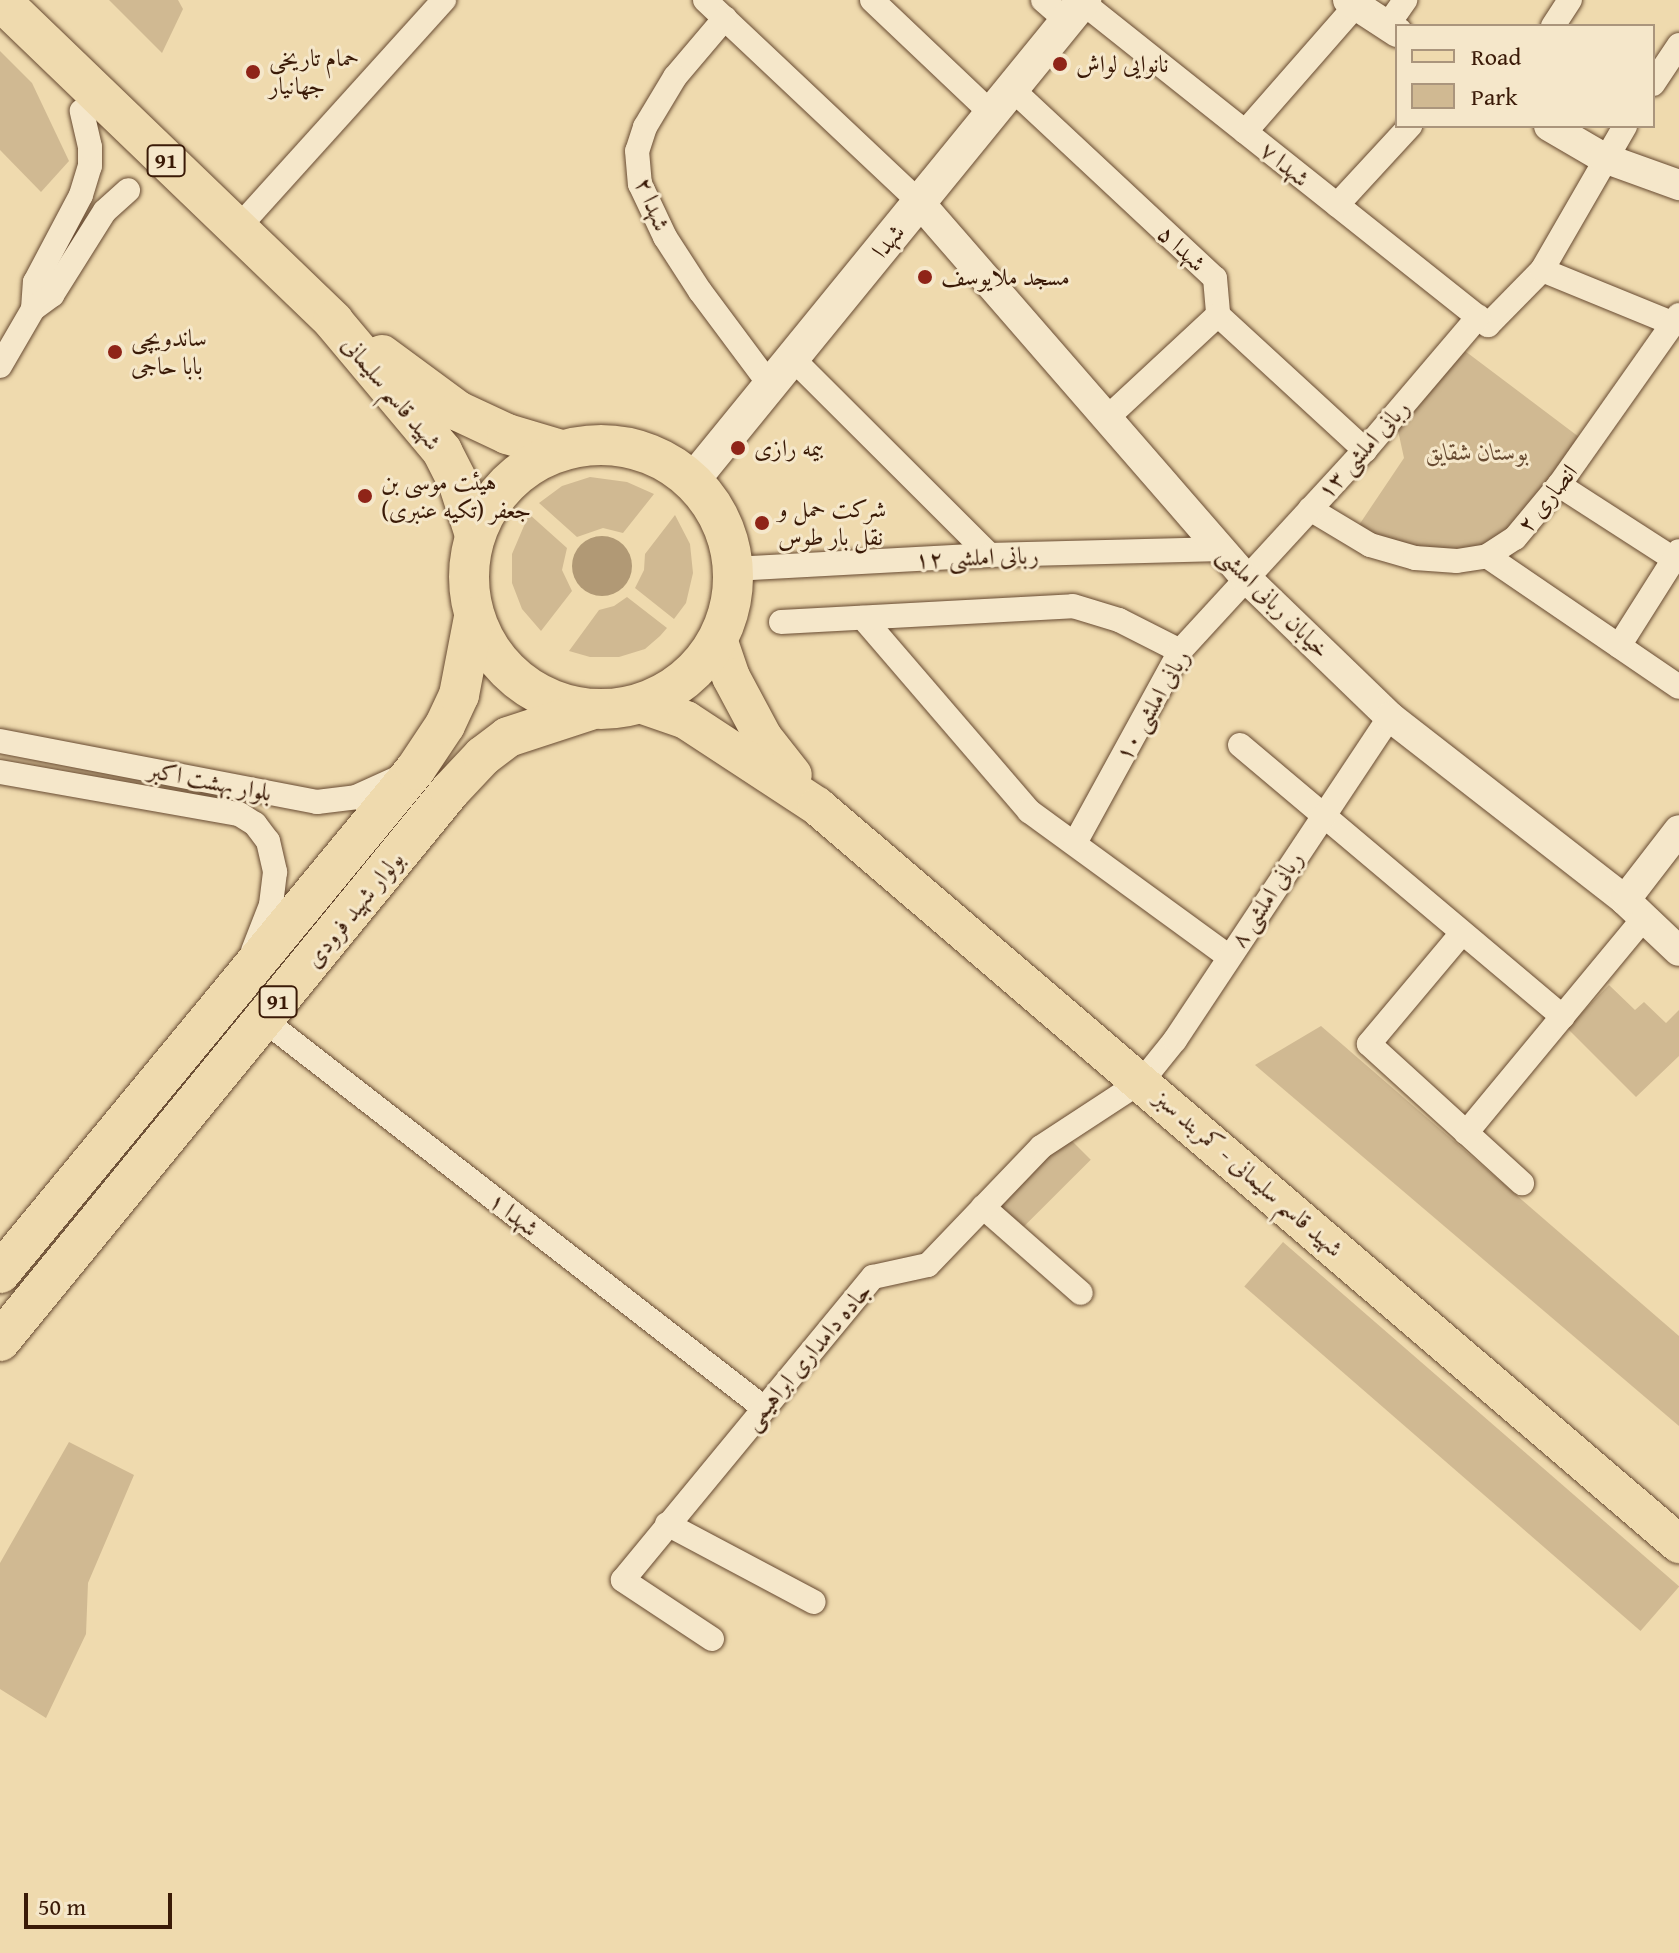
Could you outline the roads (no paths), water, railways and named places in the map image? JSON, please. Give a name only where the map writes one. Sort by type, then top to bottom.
[{"type":"highway","name":"91","points":[[0,0],[333,321]]},
{"type":"highway","name":"شهید قاسم سلیمانی","points":[[333,321],[458,411],[507,434],[561,450]]},
{"type":"highway","name":"شهید قاسم سلیمانی","points":[[333,321],[442,451],[459,485],[475,535]]},
{"type":"highway","name":"91","points":[[596,444],[631,447],[664,460],[692,481],[713,506],[727,536],[733,569],[731,605],[718,639],[699,667],[672,690],[640,704],[590,710],[552,700],[518,681],[492,652],[474,617],[468,576],[475,535],[488,506],[508,482],[532,462],[561,450],[596,444]]},
{"type":"highway","name":"بولوار شهید فرودی","points":[[0,1273],[415,770],[445,725],[459,695],[474,617]]},
{"type":"highway","name":"بولوار شهید فرودی","points":[[0,1341],[450,791],[483,756],[508,737],[590,710]]},
{"type":"main road","name":"شهدا","points":[[692,481],[1002,101],[1069,6]]},
{"type":"main road","points":[[718,639],[731,677],[763,737],[817,806]]},
{"type":"main road","points":[[640,704],[686,720],[817,806]]},
{"type":"main road","name":"شهید قاسم سلیمانی - کمربند سبز","points":[[817,806],[1142,1081],[1679,1544]]},
{"type":"street","points":[[237,229],[444,0]]},
{"type":"street","points":[[705,0],[919,202]]},
{"type":"street","name":"شهدا ۵","points":[[872,0],[1002,101],[1215,278],[1218,315]]},
{"type":"street","points":[[1245,132],[1352,3],[1392,29],[1405,0]]},
{"type":"street","points":[[1554,24],[1570,0]]},
{"type":"street","name":"شهدا ۷","points":[[1069,6],[1245,132],[1483,321]]},
{"type":"street","name":"شهدا ۲","points":[[725,18],[675,77],[645,127],[637,151],[640,184],[665,237],[700,291],[770,385]]},
{"type":"street","points":[[1655,81],[1679,45]]},
{"type":"street","points":[[33,309],[35,282],[81,195],[90,166],[90,147],[82,111]]},
{"type":"street","points":[[1337,205],[1408,128]]},
{"type":"street","points":[[1552,128],[1604,158],[1679,185]]},
{"type":"street","name":"ربانی املشی ۱۳","points":[[1246,578],[1483,321],[1542,270],[1624,128]]},
{"type":"street","points":[[0,366],[33,309],[52,295],[105,211],[128,190]]},
{"type":"street","name":"خیابان ربانی املشی","points":[[919,202],[1246,578],[1390,717],[1635,909],[1679,951]]},
{"type":"street","points":[[1542,270],[1677,320]]},
{"type":"street","points":[[1107,418],[1218,315],[1365,450]]},
{"type":"street","name":"انصاری ۲","points":[[1310,509],[1370,545],[1415,558],[1457,561],[1487,556],[1515,538],[1559,485],[1677,320]]},
{"type":"street","points":[[792,358],[990,555]]},
{"type":"street","points":[[1559,485],[1676,555],[1619,646]]},
{"type":"street","name":"ربانی املشی ۱۲","points":[[733,569],[990,555],[1221,549]]},
{"type":"street","points":[[1487,556],[1679,687]]},
{"type":"street","name":"ربانی املشی ۱۰","points":[[1075,843],[1180,651],[1246,578]]},
{"type":"street","points":[[781,622],[1073,606],[1119,620],[1180,651]]},
{"type":"street","points":[[863,618],[1029,811],[1228,956]]},
{"type":"street","name":"ربانی املشی ۸","points":[[1142,1081],[1175,1040],[1322,814],[1390,717]]},
{"type":"street","name":"بلوار بهشت اکبر","points":[[0,741],[317,802],[356,797],[415,770]]},
{"type":"street","points":[[1240,745],[1563,1017]]},
{"type":"street","name":"بلوار بهشت اکبر","points":[[0,772],[239,814],[255,824],[268,841],[275,872],[271,905],[243,977]]},
{"type":"street","points":[[1466,1133],[1563,1017],[1635,909],[1679,830]]},
{"type":"street","points":[[1462,933],[1369,1044],[1522,1183]]},
{"type":"street","name":"شهدا ۱","points":[[264,1020],[764,1408]]},
{"type":"street","name":"جاده دامداری ابراهیمی","points":[[712,1639],[623,1580],[873,1277],[928,1265],[1041,1147],[1142,1081]]},
{"type":"street","points":[[983,1207],[1081,1293]]},
{"type":"street","points":[[667,1524],[814,1602]]},
{"type":"place","name":"نانوایی لواش","points":[[1060,64]]},
{"type":"place","name":"حمام تاریخی جهانیار","points":[[253,72]]},
{"type":"place","name":"مسجد ملایوسف","points":[[925,277]]},
{"type":"place","name":"ساندویچی بابا حاجی","points":[[115,352]]},
{"type":"place","name":"بیمه رازی","points":[[738,448]]},
{"type":"place","name":"هيئت موسی بن جعفر (تکیه عنبری)","points":[[365,496]]},
{"type":"place","name":"شرکت حمل و نقل بار طوس","points":[[762,523]]},
{"type":"park label","name":"بوستان شقایق","points":[[1477,452]]}]
